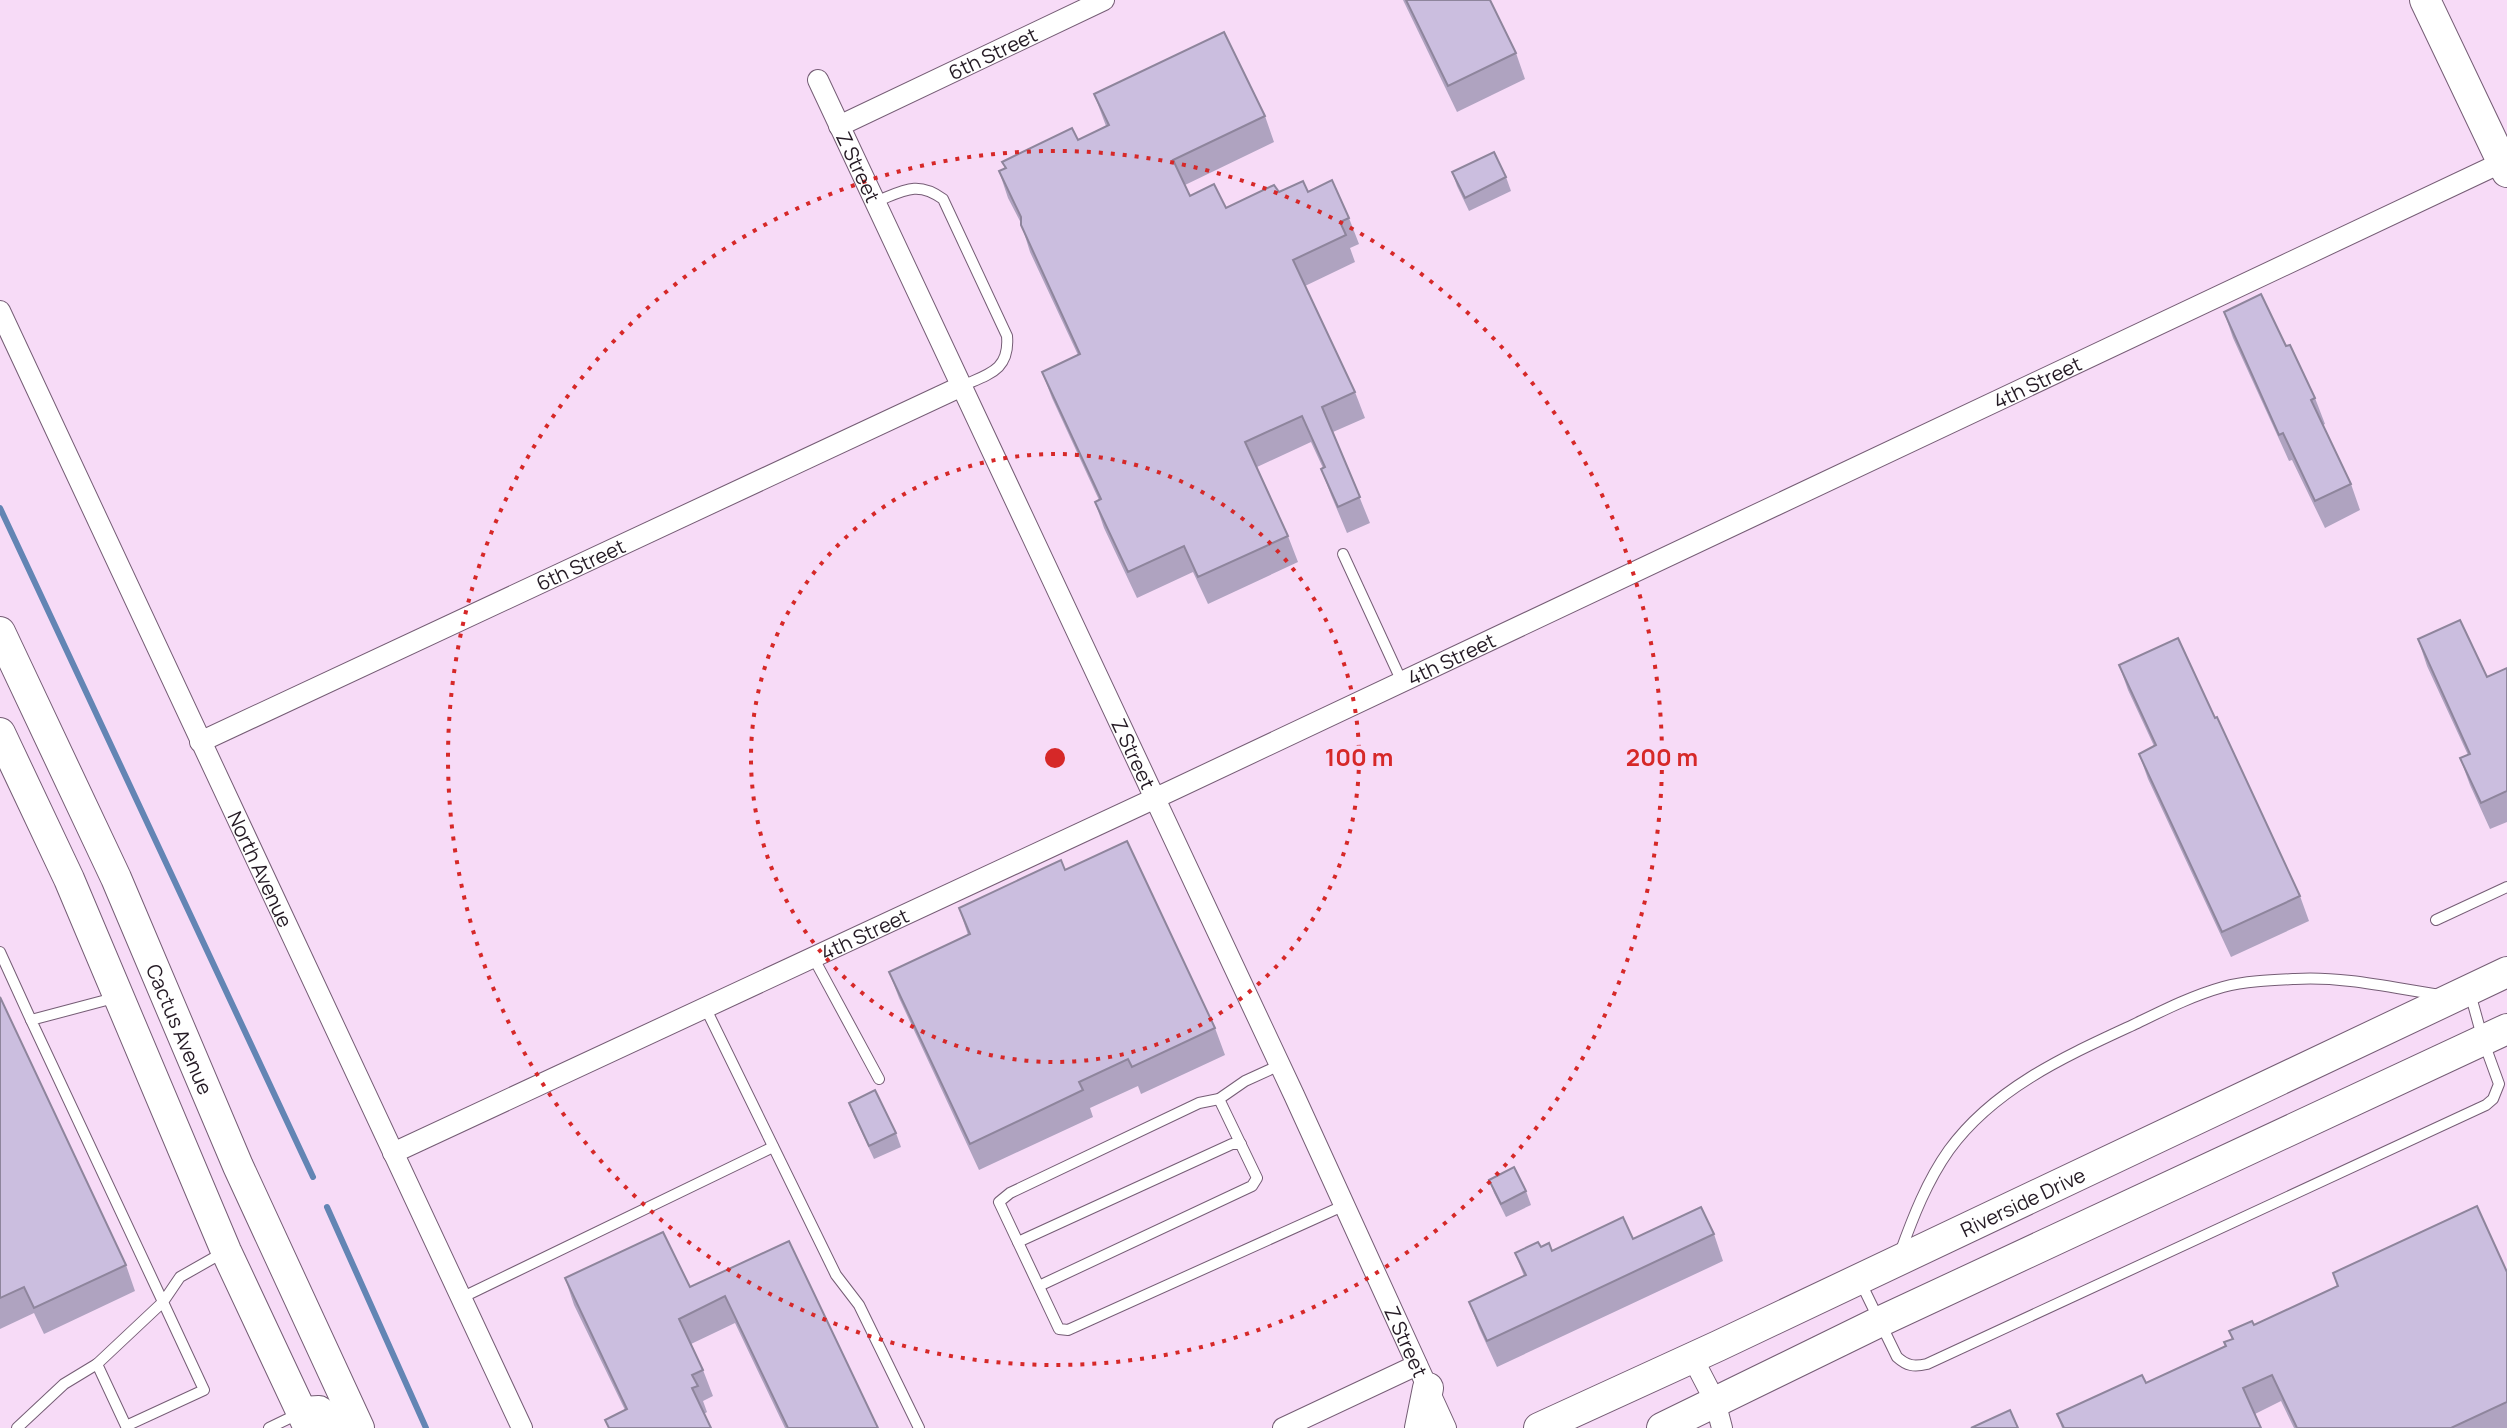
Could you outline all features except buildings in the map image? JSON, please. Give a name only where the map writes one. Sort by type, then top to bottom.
[{"type":"street","name":"6th Street","points":[[839,126],[1104,0]]},
{"type":"street","points":[[2425,0],[2505,165]]},
{"type":"street","name":"Z Street","points":[[818,80],[1280,1065],[1446,1428]]},
{"type":"street","name":"4th Street","points":[[393,1153],[2505,165]]},
{"type":"street","name":"North Avenue","points":[[0,311],[522,1428]]},
{"type":"street","name":"6th Street","points":[[200,742],[962,386]]},
{"type":"street","name":"Cactus Avenue","points":[[0,632],[116,878],[238,1166],[359,1428]]},
{"type":"street","points":[[0,733],[69,879],[226,1251],[306,1420],[319,1411],[328,1418],[333,1428]]},
{"type":"street","name":"Riverside Drive","points":[[1539,1428],[2507,972]]},
{"type":"street","points":[[1662,1428],[1719,1414],[1879,1322],[2495,1034]]},
{"type":"street","points":[[1692,1357],[1719,1414]]},
{"type":"street","points":[[1283,1428],[1422,1376],[1420,1428]]},
{"type":"lane","points":[[875,202],[915,187],[929,189],[943,199],[1007,336],[1008,353],[995,371],[962,386]]},
{"type":"lane","points":[[1343,554],[1402,682]]},
{"type":"lane","points":[[2436,920],[2507,887]]},
{"type":"lane","points":[[0,952],[204,1390],[126,1426],[97,1364]]},
{"type":"lane","points":[[813,956],[879,1079]]},
{"type":"lane","points":[[1860,1279],[1897,1357],[1905,1364],[1916,1367],[1927,1364],[2486,1105],[2493,1099],[2499,1084],[2495,1034],[2461,994],[2344,981],[2313,979],[2224,987],[2176,1005],[2076,1051],[2004,1094],[1972,1122],[1949,1150],[1926,1188],[1896,1262]]},
{"type":"lane","points":[[31,1020],[119,997]]},
{"type":"lane","points":[[705,1007],[836,1275],[859,1305],[919,1428]]},
{"type":"lane","points":[[1280,1065],[1245,1081],[1219,1099],[1199,1103],[1010,1193],[999,1202],[1059,1329],[1068,1330],[1345,1205]]},
{"type":"lane","points":[[1039,1286],[1252,1186],[1257,1178],[1219,1099]]},
{"type":"lane","points":[[1018,1242],[1232,1144],[1241,1144]]},
{"type":"lane","points":[[461,1298],[773,1147]]},
{"type":"lane","points":[[17,1428],[64,1384],[97,1364],[163,1302],[180,1277],[226,1251]]},
{"type":"lane","points":[[269,1428],[306,1420]]},
{"type":"waterway","points":[[0,508],[313,1177]]},
{"type":"waterway","points":[[327,1207],[426,1428]]}]
